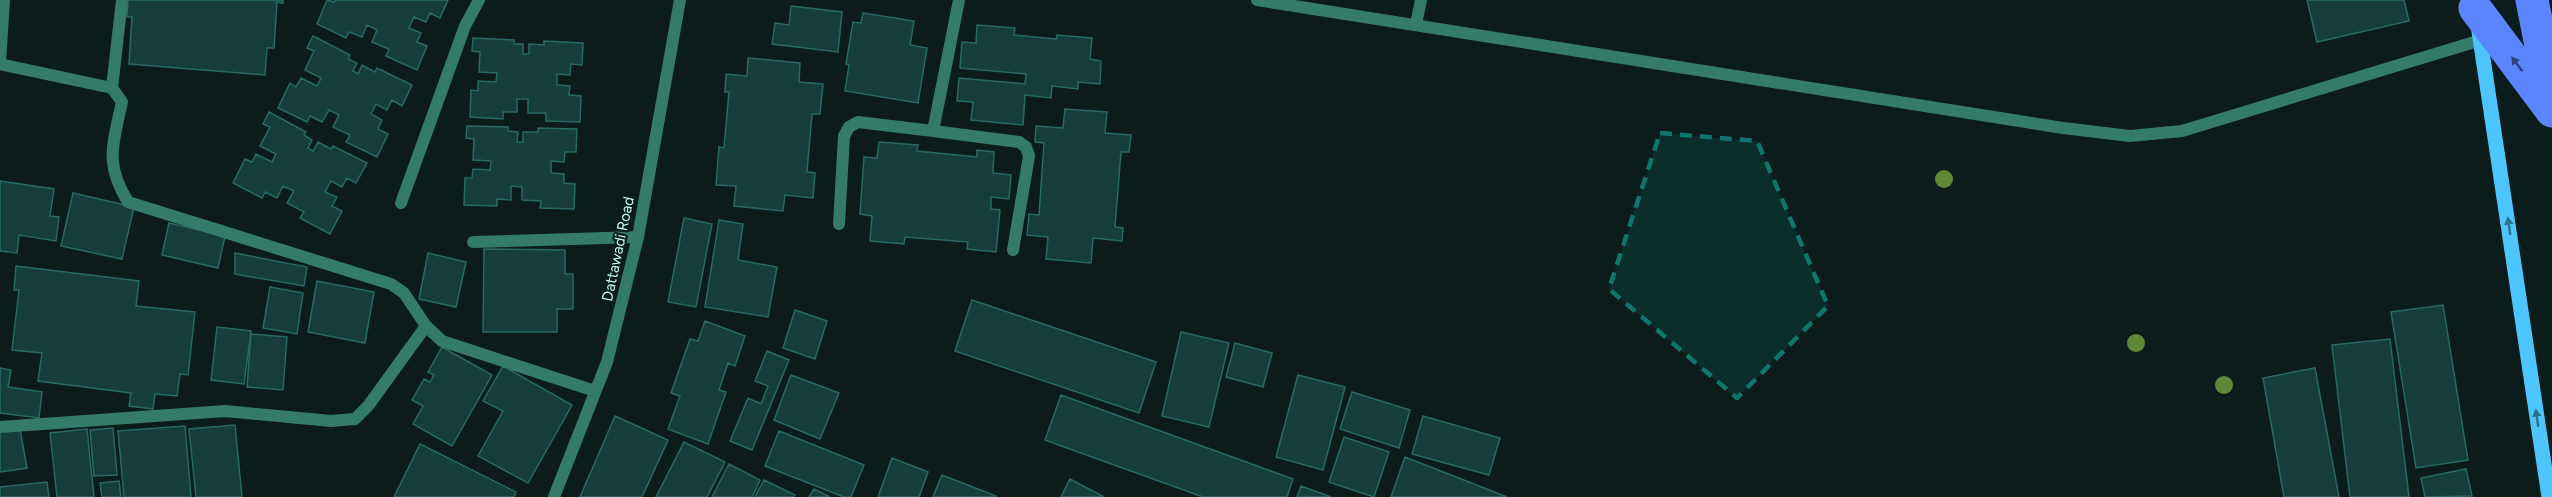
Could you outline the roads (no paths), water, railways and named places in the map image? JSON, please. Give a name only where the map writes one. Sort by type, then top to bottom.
[{"type":"highway","points":[[2534,5],[2552,101]]},
{"type":"highway","points":[[2476,16],[2552,111]]},
{"type":"main road","points":[[2476,16],[2549,497]]},
{"type":"street","points":[[4,0],[0,63],[112,88],[122,102],[111,156],[121,191],[128,202],[391,284],[404,293],[426,326],[442,341],[596,391]]},
{"type":"street","points":[[112,88],[122,0]]},
{"type":"street","points":[[401,203],[465,26],[479,0]]},
{"type":"street","name":"Dattawadi Road","points":[[554,497],[607,362],[638,237],[680,0]]},
{"type":"street","points":[[933,131],[958,0]]},
{"type":"street","points":[[1257,0],[2063,128],[2130,136],[2182,131],[2476,16]]},
{"type":"street","points":[[1416,24],[1421,0]]},
{"type":"street","points":[[839,224],[844,136],[849,127],[858,122],[1019,142],[1026,147],[1029,156],[1013,249]]},
{"type":"street","points":[[473,242],[638,237]]},
{"type":"street","points":[[0,427],[225,411],[331,421],[355,419],[368,406],[426,326]]}]
